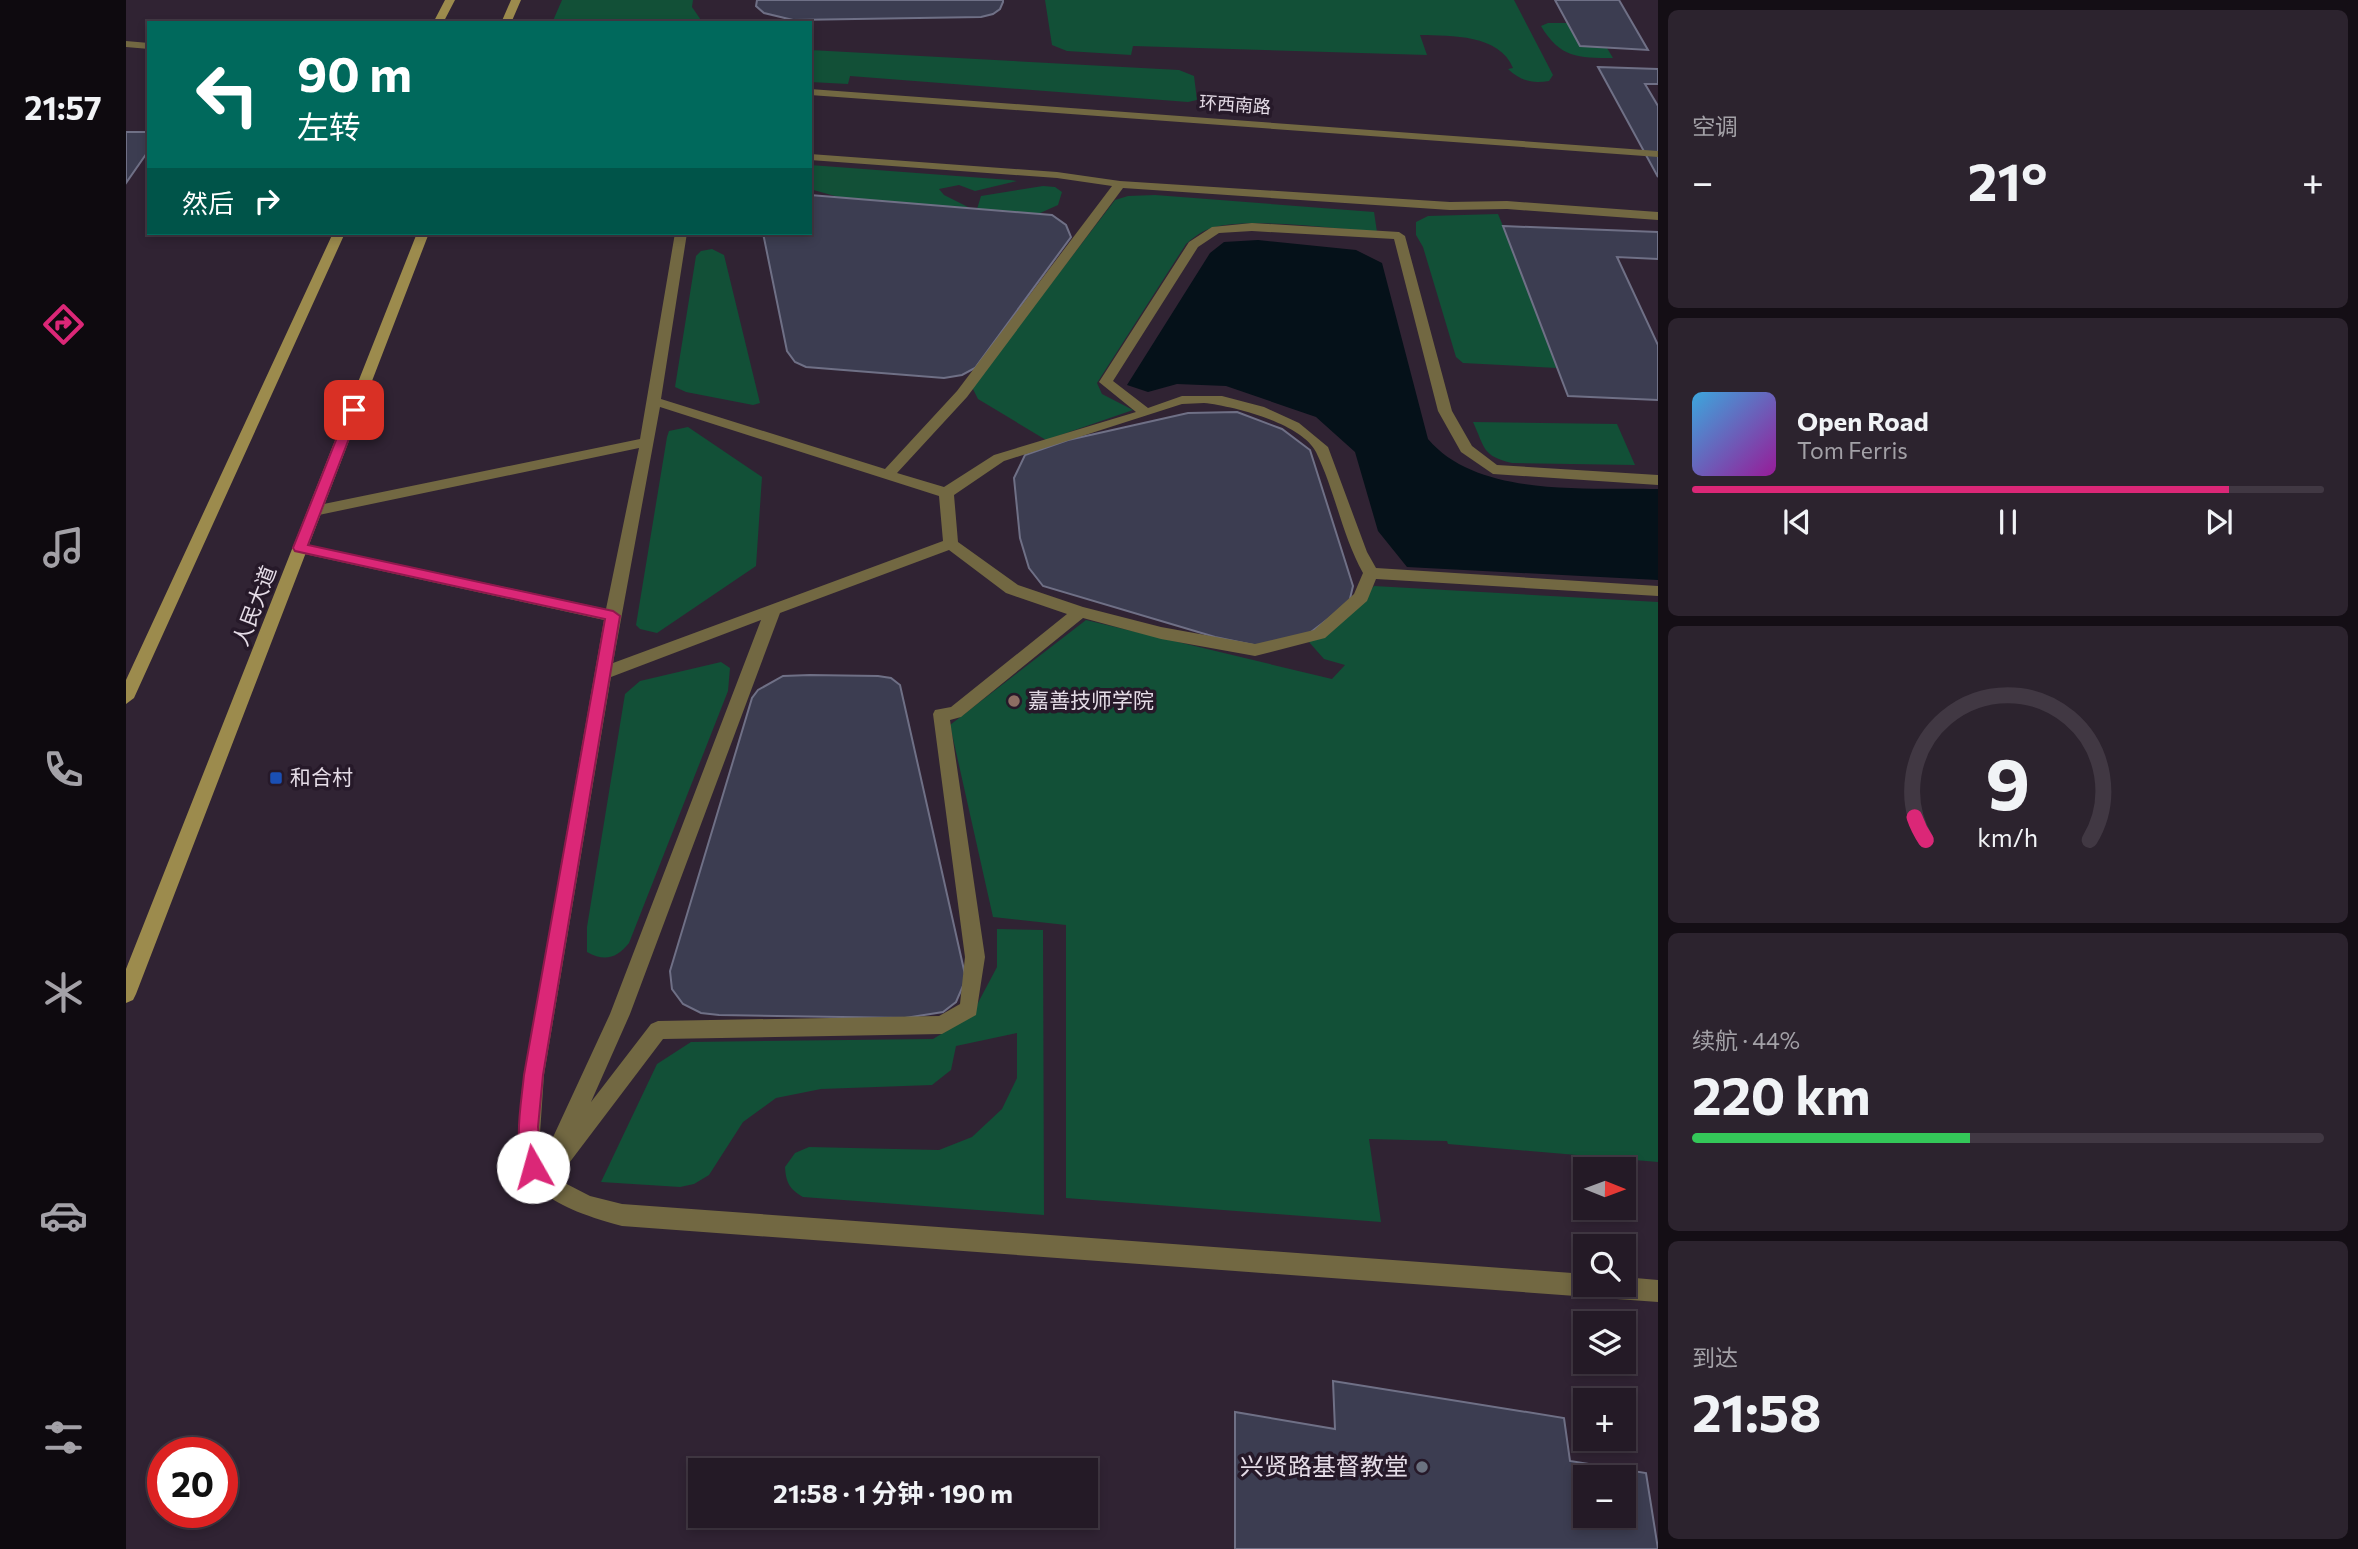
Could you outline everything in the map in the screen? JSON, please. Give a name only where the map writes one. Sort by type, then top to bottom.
[{"type":"main road","points":[[439,21],[450,0]]},
{"type":"main road","points":[[507,21],[516,0]]},
{"type":"main road","points":[[126,698],[338,235]]},
{"type":"main road","name":"人民大道","points":[[126,994],[422,235]]},
{"type":"street","points":[[126,44],[147,46]]},
{"type":"street","name":"环西南路","points":[[812,92],[1658,154]]},
{"type":"street","points":[[812,157],[1056,175],[1121,184],[1450,206],[1507,205],[1658,216]]},
{"type":"street","points":[[888,474],[962,394],[1121,184]]},
{"type":"street","points":[[1146,413],[1106,382],[1193,245],[1216,230],[1252,227],[1399,236],[1444,411],[1466,449],[1493,469],[1658,480]]},
{"type":"street","points":[[681,235],[647,442],[613,616],[534,1075],[528,1127],[533,1167],[552,1191],[583,1206],[622,1214],[1658,1291]]},
{"type":"street","points":[[946,493],[999,458],[1186,398],[1244,404],[1282,418],[1310,435],[1321,447],[1359,551],[1371,573]]},
{"type":"street","points":[[654,401],[946,493]]},
{"type":"street","points":[[314,511],[647,442]]},
{"type":"street","points":[[946,493],[951,544],[1012,589],[1080,612],[1161,633],[1255,650],[1319,634],[1361,597],[1371,573]]},
{"type":"street","points":[[603,673],[951,544]]},
{"type":"street","points":[[300,548],[613,616]]},
{"type":"street","points":[[1371,573],[1658,591]]},
{"type":"street","points":[[544,1180],[620,1014],[775,608]]},
{"type":"street","points":[[544,1180],[658,1030],[942,1026],[969,1009],[975,957],[941,714],[955,713],[1080,612]]},
{"type":"green space","points":[[562,0],[693,0],[692,7],[702,21],[553,21]]},
{"type":"green space","points":[[1045,0],[1514,0],[1553,75],[1549,81],[1527,81],[1508,69],[1513,68],[1497,49],[1473,39],[1446,36],[1420,35],[1427,55],[1133,46],[1131,55],[1067,51],[1052,45]]},
{"type":"green space","points":[[1548,23],[1568,23],[1580,46],[1607,48],[1613,58],[1580,56],[1563,50],[1548,37],[1541,26]]},
{"type":"green space","points":[[812,50],[1179,70],[1194,76],[1197,100],[1188,102],[850,76],[848,84],[812,82]]},
{"type":"green space","points":[[812,165],[1017,181],[975,191],[959,185],[939,189],[944,195],[970,208],[842,198],[812,190]]},
{"type":"green space","points":[[1043,186],[1055,187],[1062,192],[1058,205],[1038,214],[977,209],[981,196]]},
{"type":"green space","points":[[1155,195],[1374,212],[1377,232],[1266,223],[1224,225],[1197,235],[1186,244],[1097,383],[1102,394],[1133,410],[1046,440],[978,399],[972,387],[1115,200],[1128,196]]},
{"type":"green space","points":[[1498,214],[1557,368],[1463,363],[1456,357],[1423,247],[1416,235],[1416,222],[1428,216]]},
{"type":"green space","points":[[712,249],[724,255],[760,403],[753,405],[686,392],[675,387],[696,256],[701,251]]},
{"type":"green space","points":[[1473,422],[1617,424],[1635,465],[1512,463],[1495,457],[1486,450]]},
{"type":"green space","points":[[688,427],[762,477],[756,566],[657,633],[640,629],[636,625],[667,437],[669,431]]},
{"type":"green space","points":[[1374,586],[1658,602],[1658,1162],[1636,1160],[1636,1157],[1600,1157],[1448,1144],[1447,1141],[1369,1139],[1381,1222],[1066,1198],[1066,925],[993,917],[950,725],[1086,620],[1332,679],[1345,665],[1324,659],[1309,642],[1354,611]]},
{"type":"green space","points":[[721,662],[730,668],[728,691],[629,943],[610,957],[593,955],[587,952],[587,927],[625,694],[640,681]]},
{"type":"green space","points":[[997,929],[1043,930],[1044,1215],[803,1197],[791,1188],[785,1172],[785,1167],[795,1153],[809,1147],[939,1150],[972,1137],[1002,1109],[1017,1078],[1017,1033],[956,1046],[951,1070],[932,1085],[821,1089],[776,1098],[743,1122],[709,1175],[694,1184],[680,1187],[601,1182],[657,1064],[691,1042],[933,1039],[971,1016],[997,967]]},
{"type":"shaded area","points":[[1258,240],[1356,250],[1382,263],[1428,439],[1449,458],[1475,471],[1504,480],[1535,485],[1658,489],[1658,580],[1407,567],[1378,531],[1355,452],[1316,417],[1226,386],[1177,384],[1148,392],[1127,385],[1210,253],[1224,242]]},
{"type":"building","points":[[757,0],[1003,2],[1000,9],[993,14],[981,17],[793,20],[764,13],[756,6]]},
{"type":"building","points":[[1555,0],[1619,0],[1648,50],[1580,46]]},
{"type":"building","points":[[1598,67],[1658,69],[1658,84],[1645,84],[1658,106],[1658,177]]},
{"type":"building","points":[[126,132],[147,132],[147,153],[126,183]]},
{"type":"building","points":[[812,195],[1052,215],[1066,225],[1071,237],[975,368],[962,375],[944,378],[806,367],[795,362],[787,351],[763,235],[812,235]]},
{"type":"building","points":[[1503,226],[1658,232],[1658,259],[1617,257],[1658,345],[1658,400],[1568,396]]},
{"type":"building","points":[[1237,412],[1282,429],[1310,450],[1353,586],[1349,603],[1307,635],[1263,647],[1215,637],[1043,586],[1029,568],[1020,538],[1014,478],[1025,455],[1068,440],[1188,413]]},
{"type":"building","points":[[783,676],[878,676],[891,678],[900,685],[966,979],[956,1002],[943,1012],[905,1018],[719,1015],[701,1013],[683,1004],[672,989],[670,971],[752,698],[758,690]]},
{"type":"building","name":"兴贤路基督教堂","points":[[1333,1381],[1564,1418],[1570,1461],[1595,1465],[1573,1465],[1573,1528],[1636,1528],[1636,1471],[1646,1473],[1658,1549],[1235,1549],[1235,1412],[1335,1429]]},
{"type":"place","name":"嘉善技师学院","points":[[1014,701]]},
{"type":"place","name":"和合村","points":[[276,778]]},
{"type":"place","name":"兴贤路基督教堂","points":[[1422,1467]]},
{"type":"route","points":[[354,410],[300,548],[613,616],[534,1075],[528,1127],[533,1167]]}]
